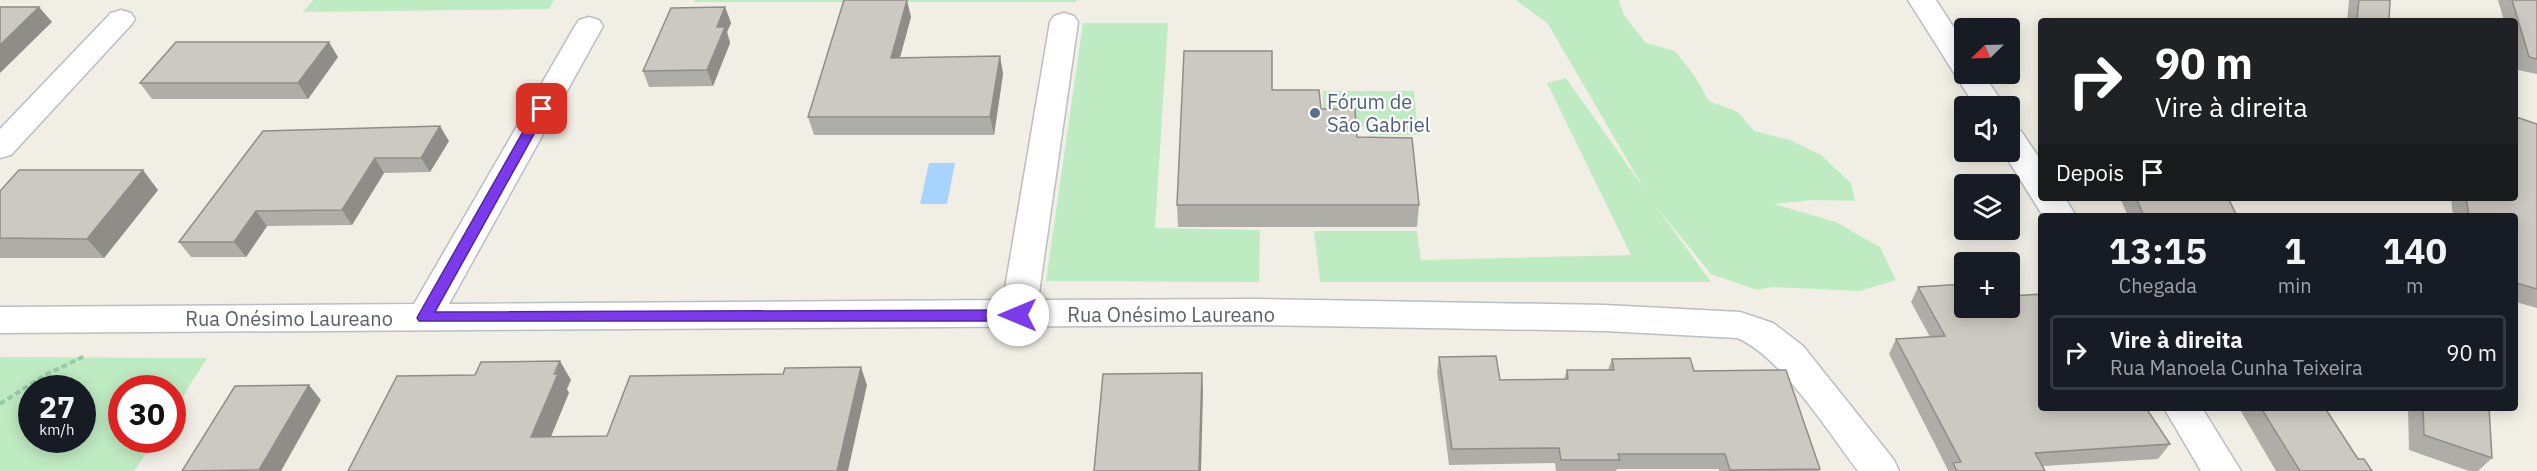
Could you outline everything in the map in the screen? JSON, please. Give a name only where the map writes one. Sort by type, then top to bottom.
[{"type":"street","points":[[1922,0],[1954,50]]},
{"type":"street","points":[[0,148],[121,19]]},
{"type":"street","points":[[1018,315],[1064,22]]},
{"type":"street","points":[[424,318],[589,26]]},
{"type":"street","points":[[2020,154],[2038,182]]},
{"type":"street","name":"Rua Onésimo Laureano","points":[[0,320],[1282,313],[1605,318],[1740,325],[1761,333],[1790,356],[1880,471]]},
{"type":"street","points":[[2184,411],[2222,471]]},
{"type":"path","points":[[0,404],[45,375],[92,353]]},
{"type":"green space","points":[[313,0],[554,0],[549,9],[303,12]]},
{"type":"green space","points":[[695,0],[1077,0],[1076,2],[694,2]]},
{"type":"green space","points":[[1516,0],[1619,0],[1624,15],[1646,43],[1675,51],[1694,75],[1709,101],[1738,112],[1754,131],[1790,140],[1821,155],[1851,183],[1855,201],[1813,200],[1774,204],[1836,222],[1880,247],[1896,280],[1860,291],[1772,287],[1757,290],[1711,274],[1655,205],[1711,282],[1320,282],[1314,231],[1417,231],[1421,260],[1631,255],[1547,83],[1566,78],[1643,187],[1548,24]]},
{"type":"green space","points":[[1083,23],[1168,23],[1155,228],[1260,230],[1259,282],[1046,281]]},
{"type":"green space","points":[[1323,91],[1414,91],[1418,135],[1369,135],[1368,127],[1323,127]]},
{"type":"green space","points":[[0,357],[207,358],[186,391],[186,375],[108,375],[108,453],[146,453],[134,471],[0,471]]},
{"type":"water","points":[[929,163],[955,163],[947,204],[920,204]]},
{"type":"building","points":[[844,0],[907,0],[891,58],[1000,56],[990,117],[808,117]]},
{"type":"building","points":[[2359,0],[2390,0],[2389,18],[2357,18]]},
{"type":"building","points":[[2512,0],[2537,0],[2537,59],[2529,57]]},
{"type":"building","points":[[0,7],[39,7],[0,45]]},
{"type":"building","points":[[725,7],[717,27],[725,27],[707,70],[643,71],[671,8]]},
{"type":"building","points":[[176,42],[329,42],[298,83],[140,83]]},
{"type":"building","points":[[1184,51],[1272,51],[1272,90],[1319,90],[1321,109],[1355,109],[1357,137],[1412,138],[1419,205],[1177,205]]},
{"type":"building","points":[[2518,118],[2537,124],[2537,289],[2518,284],[2518,213],[2468,213],[2466,201],[2518,201]]},
{"type":"building","points":[[440,126],[421,158],[375,158],[342,210],[256,211],[234,242],[179,242],[263,131]]},
{"type":"building","points":[[19,170],[143,170],[87,239],[0,238],[0,191]]},
{"type":"building","points":[[2137,201],[2230,201],[2236,213],[2143,213]]},
{"type":"building","points":[[1954,285],[1954,318],[2020,318],[2020,295],[2038,294],[2038,411],[2148,411],[2170,444],[2035,453],[2045,471],[1957,471],[1953,463],[1961,462],[1896,339],[1945,336],[1918,287]]},
{"type":"building","points":[[1496,356],[1500,380],[1568,379],[1567,370],[1614,370],[1612,359],[1690,358],[1694,371],[1786,370],[1820,469],[1730,470],[1725,454],[1618,454],[1620,460],[1561,460],[1559,448],[1452,449],[1439,357]]},
{"type":"building","points":[[560,361],[554,374],[558,374],[531,437],[607,436],[630,376],[783,374],[785,368],[861,367],[837,471],[348,471],[397,376],[475,375],[481,362]]},
{"type":"building","points":[[1202,373],[1199,471],[1094,471],[1103,374]]},
{"type":"building","points":[[309,385],[259,470],[182,471],[235,386]]},
{"type":"building","points":[[2263,411],[2327,411],[2358,459],[2364,459],[2372,471],[2300,471]]},
{"type":"building","points":[[2423,411],[2489,411],[2492,458],[2424,435]]},
{"type":"place","name":"Fórum de São Gabriel","points":[[1315,113]]},
{"type":"route","points":[[542,109],[424,318],[1018,315]]}]
